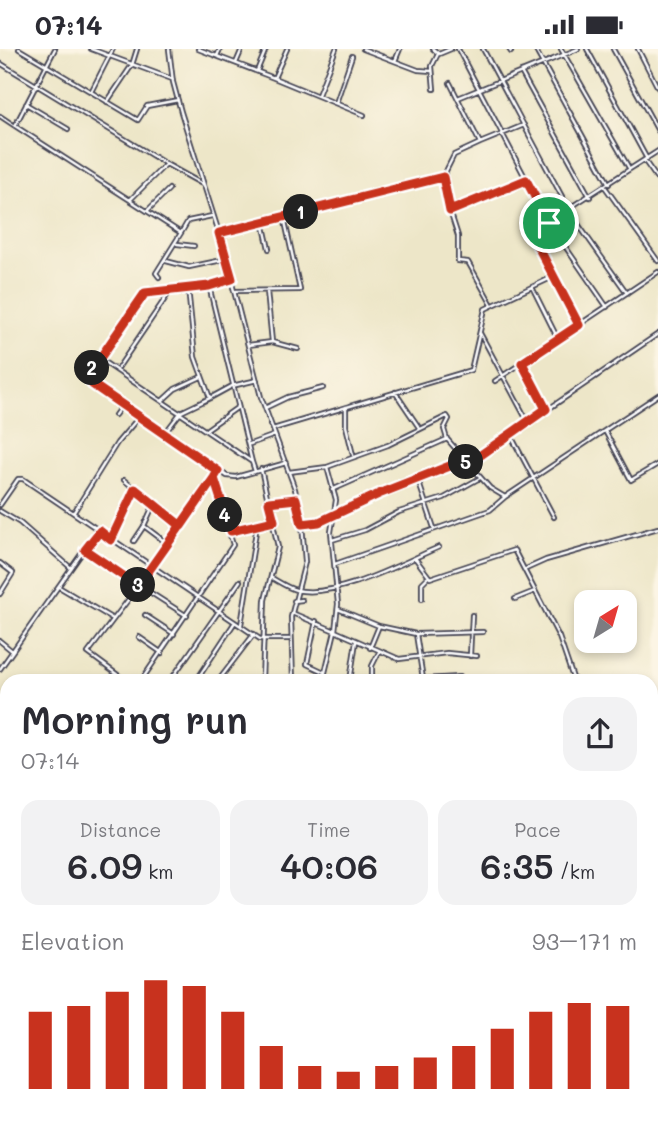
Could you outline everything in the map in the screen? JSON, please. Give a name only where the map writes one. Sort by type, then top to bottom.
[{"type":"street","points":[[19,49],[139,120],[147,106],[178,100]]},
{"type":"street","points":[[15,126],[55,49]]},
{"type":"street","points":[[91,49],[172,79]]},
{"type":"street","points":[[91,92],[113,49]]},
{"type":"street","points":[[107,102],[132,65],[137,49]]},
{"type":"street","points":[[169,49],[172,79],[227,259],[265,408],[289,472],[302,524],[304,562],[291,613],[289,639],[292,674]]},
{"type":"street","points":[[198,49],[364,115]]},
{"type":"street","points":[[217,56],[219,49]]},
{"type":"street","points":[[236,63],[242,49]]},
{"type":"street","points":[[257,71],[265,49]]},
{"type":"street","points":[[274,78],[287,50],[281,49]]},
{"type":"street","points":[[317,96],[336,49]]},
{"type":"street","points":[[363,49],[418,70],[432,71]]},
{"type":"street","points":[[374,54],[376,49]]},
{"type":"street","points":[[395,61],[400,49]]},
{"type":"street","points":[[433,49],[438,54]]},
{"type":"street","points":[[434,89],[433,58],[451,49]]},
{"type":"street","points":[[458,49],[549,223],[607,307]]},
{"type":"street","points":[[483,49],[569,210],[627,293]]},
{"type":"street","points":[[535,49],[607,185],[658,261]]},
{"type":"street","points":[[561,49],[630,169]]},
{"type":"street","points":[[458,98],[578,49]]},
{"type":"street","points":[[587,49],[658,180]]},
{"type":"street","points":[[613,49],[658,131]]},
{"type":"street","points":[[638,49],[658,88]]},
{"type":"street","points":[[337,103],[352,56]]},
{"type":"street","points":[[0,63],[204,185]]},
{"type":"street","points":[[521,72],[590,197]]},
{"type":"street","points":[[450,83],[480,143]]},
{"type":"street","points":[[26,104],[68,129]]},
{"type":"street","points":[[0,116],[181,233]]},
{"type":"street","points":[[492,305],[468,262],[458,261],[458,236],[443,177],[454,156],[524,125]]},
{"type":"street","points":[[579,325],[531,233],[658,151]]},
{"type":"street","points":[[130,200],[166,164]]},
{"type":"street","points":[[219,233],[443,177]]},
{"type":"street","points":[[450,211],[526,180]]},
{"type":"street","points":[[148,210],[169,189]]},
{"type":"street","points":[[159,277],[156,273],[177,244],[188,221],[213,215]]},
{"type":"street","points":[[235,291],[301,289],[284,217]]},
{"type":"street","points":[[263,222],[269,249]]},
{"type":"street","points":[[177,244],[194,246]]},
{"type":"street","points":[[166,261],[189,267],[227,259]]},
{"type":"street","points":[[495,380],[658,272]]},
{"type":"street","points":[[273,429],[471,370],[484,310],[553,277]]},
{"type":"street","points":[[232,279],[209,286],[141,296],[88,375],[88,381],[218,471],[232,477],[286,463]]},
{"type":"street","points":[[209,286],[255,471]]},
{"type":"street","points":[[532,287],[558,339]]},
{"type":"street","points":[[188,288],[190,325],[201,377],[210,398]]},
{"type":"street","points":[[117,369],[171,290]]},
{"type":"street","points":[[267,291],[272,342]]},
{"type":"street","points":[[480,333],[528,422]]},
{"type":"street","points":[[302,524],[333,516],[466,462],[658,334]]},
{"type":"street","points":[[248,345],[272,342],[298,349]]},
{"type":"street","points":[[99,358],[252,462]]},
{"type":"street","points":[[522,363],[546,409]]},
{"type":"street","points":[[163,400],[175,389],[201,377]]},
{"type":"street","points":[[165,433],[181,412],[232,387],[257,380]]},
{"type":"street","points":[[265,408],[288,397],[323,388]]},
{"type":"street","points":[[395,392],[420,429]]},
{"type":"street","points":[[335,564],[490,510],[505,497],[658,395]]},
{"type":"street","points":[[115,415],[123,404]]},
{"type":"street","points":[[206,430],[238,407]]},
{"type":"street","points":[[346,407],[346,426],[353,456]]},
{"type":"street","points":[[289,472],[327,467],[420,429],[447,415],[450,418],[444,429],[447,439],[481,478],[505,497]]},
{"type":"street","points":[[75,512],[117,443],[140,416]]},
{"type":"street","points":[[604,430],[632,481],[658,464]]},
{"type":"street","points":[[510,434],[554,517]]},
{"type":"street","points":[[250,444],[275,435]]},
{"type":"street","points":[[332,490],[447,439]]},
{"type":"street","points":[[316,621],[307,664],[325,673],[338,609],[332,540],[336,506],[327,467]]},
{"type":"street","points":[[261,470],[278,547],[265,600],[261,639],[262,674]]},
{"type":"street","points":[[116,674],[88,654],[153,567],[218,471]]},
{"type":"street","points":[[0,505],[20,478],[75,512],[111,540],[254,635],[261,639],[289,639]]},
{"type":"street","points":[[146,674],[231,551],[231,531],[214,478]]},
{"type":"street","points":[[332,540],[365,530],[399,512],[425,505],[481,478]]},
{"type":"street","points":[[124,480],[181,526]]},
{"type":"street","points":[[418,480],[434,528]]},
{"type":"street","points":[[111,540],[135,489]]},
{"type":"street","points":[[269,502],[296,499]]},
{"type":"street","points":[[134,541],[154,505]]},
{"type":"street","points":[[0,511],[20,523],[72,568]]},
{"type":"street","points":[[231,531],[274,521]]},
{"type":"street","points":[[241,625],[257,525]]},
{"type":"street","points":[[144,526],[169,544]]},
{"type":"street","points":[[526,569],[546,560],[658,528]]},
{"type":"street","points":[[0,668],[100,531]]},
{"type":"street","points":[[272,578],[296,590],[359,583],[439,547]]},
{"type":"street","points":[[422,599],[422,583],[427,578],[512,549],[526,569],[568,657],[572,674]]},
{"type":"street","points":[[85,550],[187,616]]},
{"type":"street","points":[[415,558],[427,578]]},
{"type":"street","points":[[0,563],[13,573],[0,594]]},
{"type":"street","points":[[175,674],[240,580]]},
{"type":"street","points":[[59,587],[114,619]]},
{"type":"street","points":[[515,599],[535,591]]},
{"type":"street","points":[[294,601],[302,600]]},
{"type":"street","points":[[338,609],[379,626],[416,634],[482,632]]},
{"type":"street","points":[[291,613],[316,621],[399,659],[447,653],[477,656]]},
{"type":"street","points":[[145,615],[174,634]]},
{"type":"street","points":[[470,656],[472,615]]},
{"type":"street","points":[[201,674],[235,622]]},
{"type":"street","points":[[370,648],[379,626]]},
{"type":"street","points":[[416,634],[422,674]]},
{"type":"street","points":[[223,674],[254,635]]},
{"type":"street","points":[[139,637],[162,653]]},
{"type":"street","points":[[0,641],[13,650]]},
{"type":"street","points":[[351,674],[356,641]]},
{"type":"street","points":[[372,674],[372,666],[379,652]]},
{"type":"street","points":[[0,746],[0,772]]},
{"type":"route","points":[[549,223],[526,180],[450,211],[443,177],[436,177],[219,233],[232,279],[209,286],[145,293],[87,377],[92,384],[218,471],[214,478],[153,567],[138,586],[85,550],[100,531],[111,540],[135,489],[181,526],[214,478],[231,531],[274,521],[269,502],[296,499],[302,524],[319,522],[381,493],[441,472],[465,460],[468,464],[528,422],[546,409],[522,363],[579,325],[531,233],[549,223]]}]
